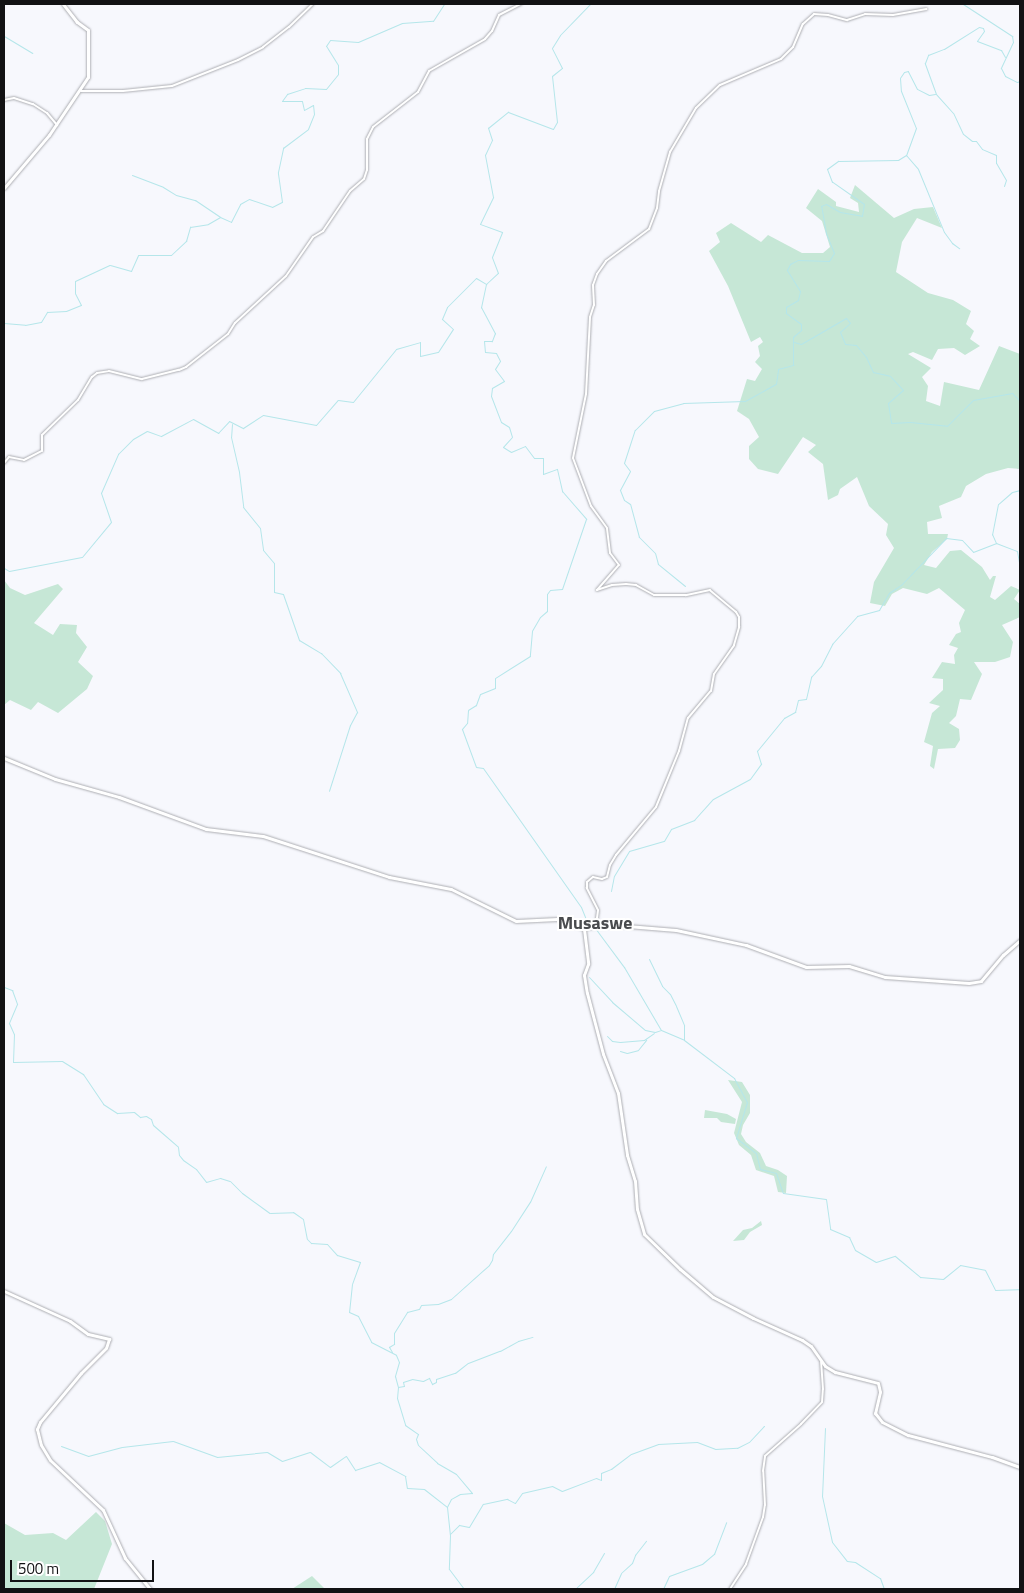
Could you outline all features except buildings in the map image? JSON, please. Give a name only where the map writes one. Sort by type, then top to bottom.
[{"type":"main road","points":[[4,188],[57,125],[81,91],[89,73],[90,35],[88,30],[77,22],[63,4]]},
{"type":"main road","points":[[4,758],[55,779],[119,797],[208,829],[263,836],[389,878],[451,889],[516,921],[557,919],[582,928],[621,926],[689,932],[750,946],[796,965],[818,968],[849,966],[885,977],[974,983],[982,981],[1003,955],[1020,940]]},
{"type":"main road","points":[[582,928],[586,935],[588,964],[584,976],[586,993],[602,1054],[618,1093],[627,1155],[635,1181],[637,1209],[644,1234],[680,1269],[713,1297],[753,1318],[802,1340],[811,1346],[821,1362],[835,1372],[878,1383],[880,1392],[875,1415],[896,1430],[932,1442],[992,1457],[1020,1467]]},
{"type":"main road","points":[[4,1291],[70,1321],[88,1334],[109,1339],[106,1348],[77,1378],[40,1422],[37,1429],[41,1445],[50,1460],[104,1510],[125,1558],[150,1589]]},
{"type":"street","points":[[81,91],[123,91],[172,86],[237,60],[263,47],[289,27],[313,4]]},
{"type":"street","points":[[4,463],[9,457],[24,460],[42,451],[42,435],[78,400],[92,377],[97,373],[109,370],[142,379],[179,370],[186,367],[228,334],[235,323],[286,276],[313,237],[323,231],[350,191],[364,179],[368,170],[367,139],[373,126],[418,92],[429,71],[485,39],[492,31],[499,15],[521,4]]},
{"type":"street","points":[[596,928],[598,910],[587,888],[588,882],[593,877],[602,880],[607,877],[616,855],[656,807],[679,751],[689,714],[711,691],[714,674],[724,662],[739,632],[739,617],[736,612],[710,590],[686,595],[654,595],[636,585],[626,584],[612,585],[597,590],[619,565],[610,553],[607,528],[591,506],[573,458],[586,394],[590,317],[595,299],[594,285],[597,274],[606,261],[648,229],[658,208],[659,190],[670,152],[696,108],[720,85],[781,59],[793,47],[803,24],[814,14],[848,20],[865,14],[893,15],[926,9]]},
{"type":"street","points":[[4,100],[17,98],[33,104],[47,113],[57,125]]},
{"type":"street","points":[[730,1589],[746,1564],[764,1514],[764,1458],[767,1453],[802,1424],[822,1402],[821,1362]]},
{"type":"green space","points":[[855,185],[894,218],[914,209],[933,207],[942,228],[917,218],[902,242],[896,272],[928,293],[953,300],[971,311],[966,324],[974,331],[970,339],[980,346],[965,355],[954,348],[938,349],[932,360],[913,352],[908,354],[931,368],[922,377],[928,386],[926,401],[940,406],[944,382],[979,390],[999,346],[1020,354],[1020,469],[1008,468],[986,474],[966,486],[961,497],[939,506],[942,518],[927,522],[928,534],[948,534],[947,539],[932,552],[924,565],[936,568],[950,551],[961,550],[982,567],[990,580],[993,576],[996,576],[990,597],[995,600],[1011,586],[1020,590],[1014,599],[1020,604],[1020,617],[1002,625],[1013,642],[1010,657],[995,662],[974,662],[982,674],[971,700],[960,699],[956,716],[949,723],[959,729],[960,740],[955,748],[938,749],[934,769],[930,766],[933,746],[924,742],[932,713],[940,706],[929,703],[943,690],[943,679],[932,678],[942,662],[955,664],[954,655],[958,648],[949,645],[956,634],[961,632],[959,623],[965,610],[939,588],[927,594],[903,588],[892,594],[885,606],[870,603],[874,582],[894,548],[886,535],[888,524],[869,506],[857,477],[840,489],[838,495],[828,500],[823,464],[808,452],[816,445],[803,437],[778,474],[758,469],[749,459],[749,446],[759,437],[749,419],[737,411],[747,379],[755,381],[762,369],[755,362],[760,356],[758,346],[763,342],[760,337],[751,342],[728,286],[709,251],[720,242],[716,233],[731,223],[761,242],[768,235],[802,253],[823,253],[830,247],[822,221],[806,208],[818,189],[836,202],[836,206],[859,212],[858,203],[850,198]]},
{"type":"green space","points":[[4,580],[10,588],[25,595],[58,584],[63,589],[34,623],[53,635],[60,624],[77,625],[76,633],[87,647],[78,662],[93,676],[87,689],[58,713],[38,702],[31,710],[10,700],[4,705]]},
{"type":"green space","points":[[728,1080],[742,1082],[750,1095],[750,1113],[743,1125],[741,1134],[746,1142],[760,1153],[766,1166],[778,1170],[787,1176],[786,1193],[778,1192],[774,1176],[756,1170],[751,1155],[739,1145],[734,1133],[742,1102]]},
{"type":"green space","points":[[705,1110],[727,1114],[736,1119],[735,1124],[721,1122],[717,1118],[704,1118]]},
{"type":"green space","points":[[761,1221],[762,1225],[750,1232],[744,1240],[733,1241],[743,1230],[752,1228]]},
{"type":"green space","points":[[96,1512],[105,1521],[112,1544],[94,1589],[4,1589],[4,1523],[25,1535],[53,1533],[66,1540]]},
{"type":"green space","points":[[312,1576],[325,1589],[292,1589]]},
{"type":"waterway","points":[[4,323],[25,325],[41,322],[47,312],[66,311],[81,305],[75,293],[75,281],[110,265],[131,271],[138,255],[171,255],[186,241],[190,227],[208,224],[220,217],[231,222],[240,204],[249,199],[272,207],[282,202],[278,172],[283,148],[308,129],[314,114],[313,105],[304,110],[302,101],[282,101],[287,94],[305,88],[326,89],[338,74],[338,65],[326,46],[330,40],[358,42],[402,23],[433,21],[444,4]]},
{"type":"waterway","points":[[4,568],[9,571],[82,557],[111,522],[101,493],[118,454],[133,439],[147,431],[161,436],[193,419],[218,433],[229,421],[243,428],[263,415],[316,425],[338,400],[353,402],[396,349],[420,342],[420,356],[438,352],[453,329],[442,319],[447,307],[476,278],[486,284],[498,273],[492,257],[502,232],[480,224],[493,197],[485,155],[492,140],[488,128],[508,112],[553,129],[557,122],[552,76],[562,68],[552,48],[560,35],[590,4]]},
{"type":"waterway","points":[[963,4],[1012,36],[1013,42],[1001,68],[1005,76],[1017,82],[1020,81]]},
{"type":"waterway","points":[[1004,186],[1006,180],[996,163],[996,155],[982,149],[976,141],[972,141],[963,134],[953,113],[936,94],[925,63],[928,55],[944,49],[979,27],[983,28],[984,31],[977,41],[1001,50],[1005,57]]},
{"type":"waterway","points":[[4,36],[32,53]]},
{"type":"waterway","points":[[935,94],[929,95],[917,89],[908,71],[904,72],[900,78],[901,91],[916,128],[906,155],[918,169],[944,232],[952,243],[959,248]]},
{"type":"waterway","points":[[685,586],[658,564],[655,553],[639,537],[630,504],[624,500],[620,490],[630,471],[624,463],[635,430],[654,411],[683,403],[745,401],[776,384],[778,369],[793,365],[793,337],[801,330],[801,324],[786,313],[786,307],[798,300],[800,291],[787,270],[790,264],[798,260],[829,261],[834,253],[826,233],[821,206],[826,204],[840,212],[862,216],[864,204],[832,182],[827,169],[838,161],[898,160],[906,155]]},
{"type":"waterway","points":[[132,175],[163,187],[176,195],[195,200],[220,217]]},
{"type":"waterway","points":[[486,284],[481,307],[495,333],[492,341],[484,341],[485,352],[496,353],[500,361],[495,369],[504,381],[492,388],[491,396],[501,422],[509,427],[512,437],[503,447],[511,452],[525,446],[534,458],[543,458],[543,474],[557,469],[562,491],[586,519],[562,589],[550,590],[547,594],[547,611],[540,617],[532,631],[530,656],[495,678],[495,688],[480,694],[476,705],[468,710],[467,723],[462,729],[476,767],[483,768],[581,907],[589,927]]},
{"type":"waterway","points":[[794,342],[801,344],[846,318],[850,323],[840,332],[845,344],[856,345],[866,357],[873,372],[890,376],[903,390],[888,403],[891,423],[910,422],[947,426],[973,400],[1012,393],[1020,401]]},
{"type":"waterway","points":[[232,424],[231,437],[239,472],[243,507],[260,528],[263,550],[274,563],[274,592],[283,594],[299,640],[321,653],[340,673],[357,712],[350,725],[329,791]]},
{"type":"waterway","points":[[1020,490],[1012,492],[998,504],[992,534],[996,543],[1017,551],[1020,568]]},
{"type":"waterway","points":[[611,891],[614,876],[629,851],[664,841],[671,829],[694,820],[713,799],[750,779],[761,764],[757,751],[784,718],[795,712],[798,700],[806,699],[811,677],[821,666],[832,644],[857,616],[879,610],[889,593],[901,585],[946,538],[962,540],[973,552],[996,543]]},
{"type":"waterway","points":[[595,928],[624,967],[661,1030],[684,1040],[734,1078],[747,1102],[736,1138],[756,1153],[760,1169],[776,1173],[783,1193],[826,1199],[830,1229],[849,1237],[855,1250],[876,1262],[895,1256],[920,1277],[943,1279],[960,1265],[985,1270],[995,1290],[1020,1289]]},
{"type":"waterway","points":[[649,959],[662,986],[670,994],[676,1006],[684,1025],[684,1040]]},
{"type":"waterway","points":[[589,977],[612,1002],[645,1030],[655,1032],[661,1030]]},
{"type":"waterway","points":[[4,987],[12,990],[17,1004],[9,1023],[14,1034],[13,1062],[62,1061],[83,1074],[103,1104],[117,1113],[134,1112],[140,1117],[146,1116],[151,1119],[153,1125],[178,1147],[179,1155],[183,1160],[196,1169],[206,1182],[220,1178],[230,1181],[242,1193],[270,1213],[293,1212],[303,1219],[307,1239],[311,1243],[327,1244],[337,1255],[360,1262],[352,1284],[349,1312],[358,1316],[371,1342],[396,1355],[399,1362],[395,1376],[398,1387],[397,1398],[405,1425],[418,1434],[416,1439],[418,1445],[437,1463],[456,1474],[472,1493],[460,1494],[451,1499],[447,1507],[450,1535],[449,1569],[464,1589]]},
{"type":"waterway","points":[[607,1036],[612,1041],[620,1042],[644,1040],[654,1033]]},
{"type":"waterway","points":[[620,1051],[627,1053],[638,1050],[646,1040]]},
{"type":"waterway","points":[[392,1352],[389,1347],[394,1344],[394,1333],[407,1312],[419,1309],[421,1305],[438,1304],[451,1299],[489,1265],[493,1254],[530,1202],[546,1166]]},
{"type":"waterway","points":[[398,1387],[404,1386],[403,1382],[412,1379],[423,1381],[429,1378],[432,1384],[436,1382],[436,1379],[455,1373],[468,1363],[500,1351],[518,1341],[532,1337]]},
{"type":"waterway","points":[[450,1534],[459,1525],[469,1527],[483,1504],[507,1499],[515,1503],[522,1493],[552,1486],[562,1491],[596,1478],[601,1480],[601,1473],[611,1469],[631,1454],[658,1444],[697,1442],[715,1449],[737,1448],[749,1442],[764,1426]]},
{"type":"waterway","points":[[825,1428],[822,1496],[832,1542],[847,1561],[855,1562],[880,1578],[884,1589]]},
{"type":"waterway","points":[[61,1446],[88,1456],[122,1447],[173,1441],[217,1457],[267,1452],[282,1461],[310,1452],[330,1467],[346,1456],[355,1470],[379,1462],[405,1476],[407,1488],[424,1489],[447,1507]]},
{"type":"waterway","points":[[663,1589],[669,1576],[702,1564],[714,1554],[726,1522]]},
{"type":"waterway","points":[[614,1589],[621,1573],[632,1563],[635,1555],[646,1541]]},
{"type":"waterway","points":[[575,1589],[593,1572],[604,1553]]},
{"type":"district","name":"Musaswe","points":[[595,923]]}]
